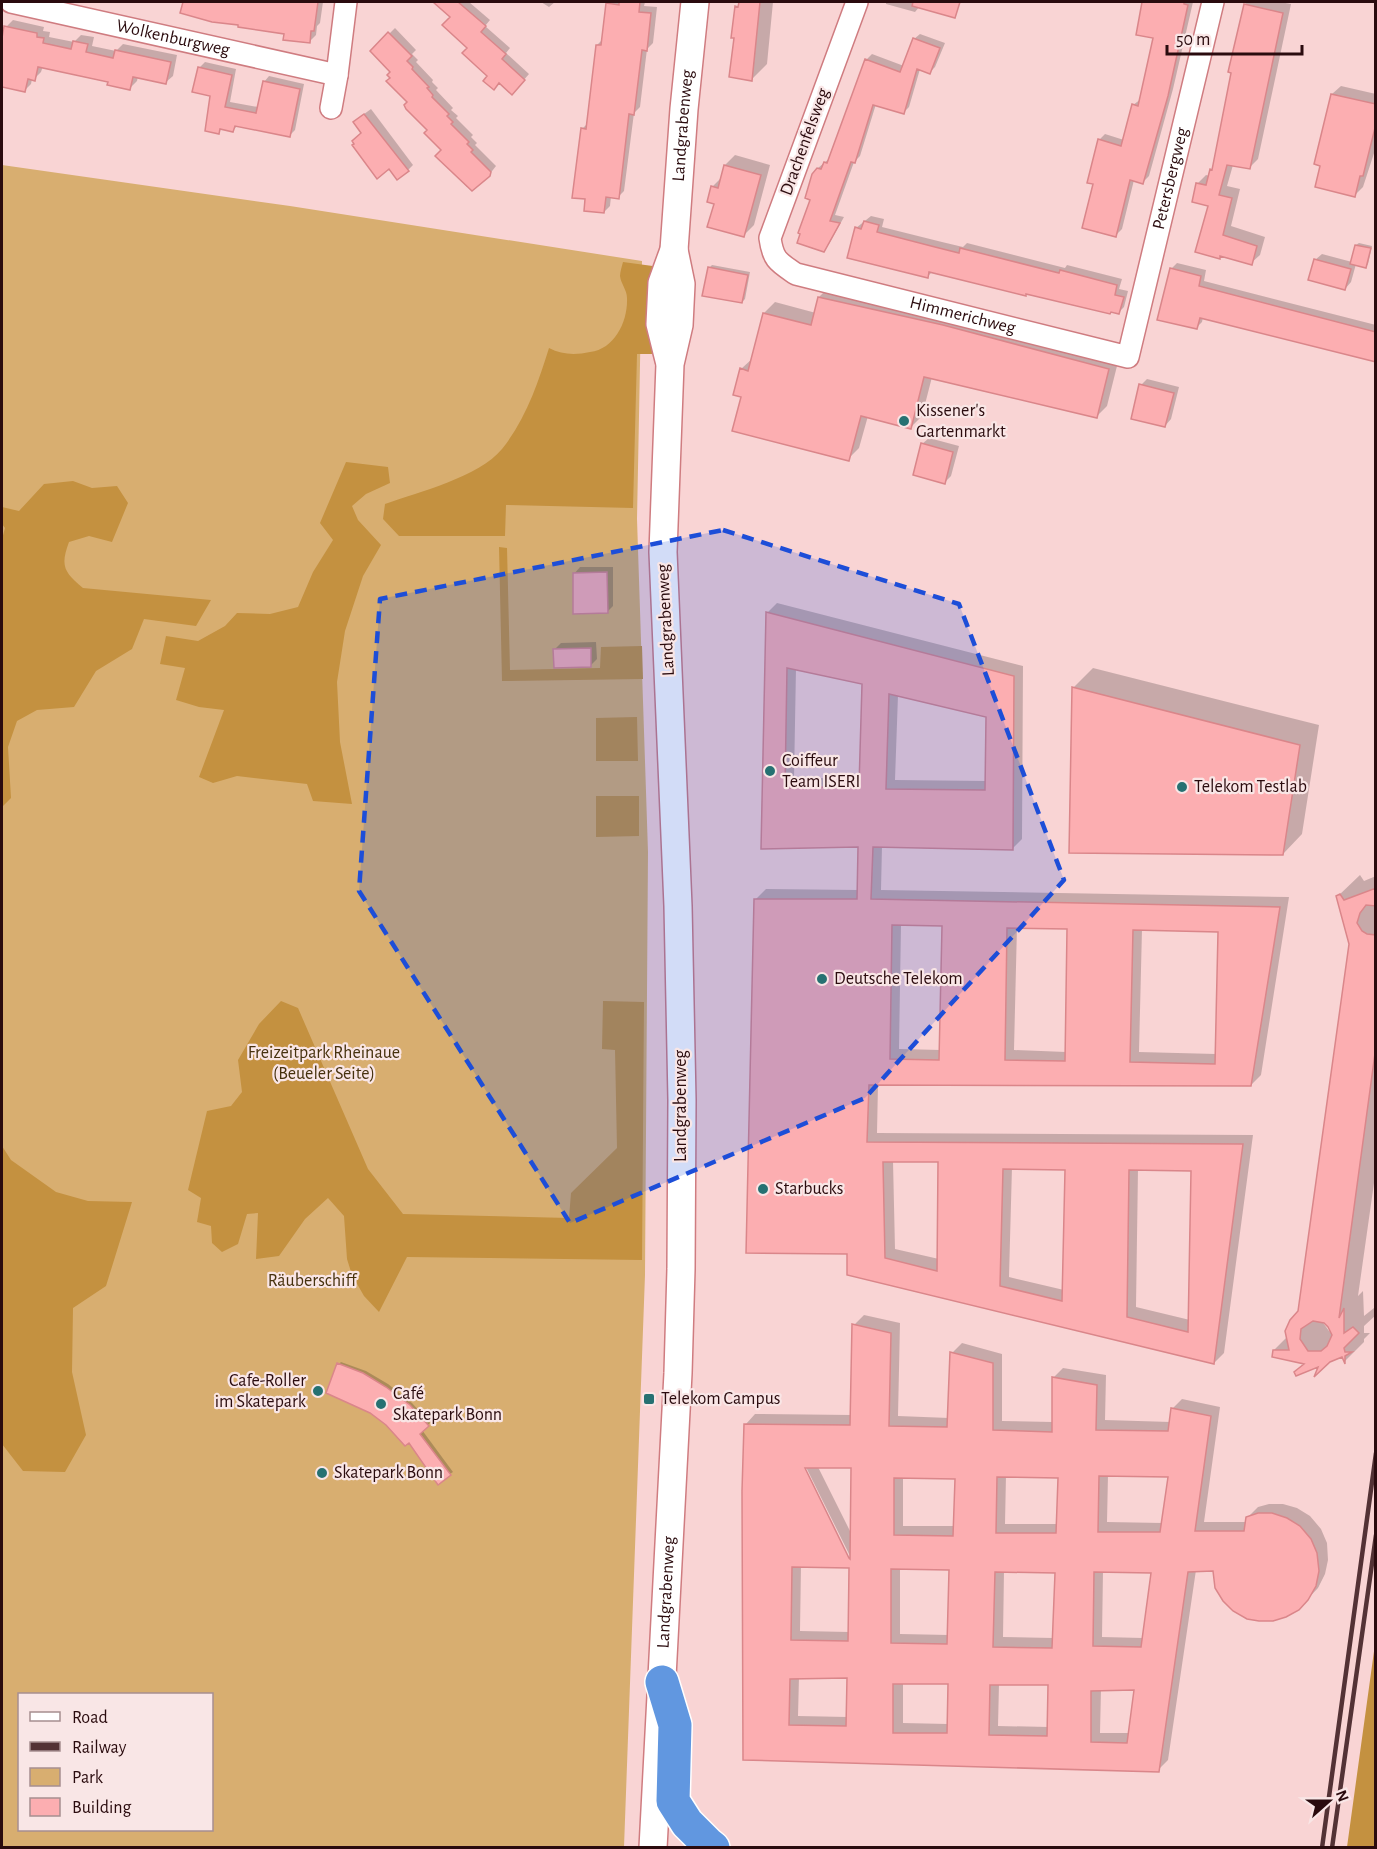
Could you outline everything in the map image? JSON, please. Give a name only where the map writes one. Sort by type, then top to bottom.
[{"type":"highway","points":[[662,1682],[675,1725],[673,1801],[687,1823],[713,1848]]},
{"type":"street","name":"Wolkenburgweg","points":[[11,2],[337,75]]},
{"type":"street","points":[[331,108],[346,2]]},
{"type":"street","name":"Landgrabenweg","points":[[653,1848],[678,1373],[682,1100],[678,906],[663,552],[670,364],[679,325],[681,284],[674,250],[684,109],[695,2]]},
{"type":"street","name":"Drachenfelsweg","points":[[796,274],[776,260],[771,251],[770,238],[857,2]]},
{"type":"street","name":"Petersbergweg","points":[[1128,357],[1213,2]]},
{"type":"street","name":"Himmerichweg","points":[[796,274],[1128,357]]},
{"type":"highlighted area","points":[[723,530],[959,604],[1064,880],[865,1098],[570,1223],[359,891],[380,599]]},
{"type":"green space","name":"Freizeitpark Rheinaue (Beueler Seite)","points":[[2,165],[290,206],[642,261],[637,519],[648,852],[645,1275],[624,1847],[2,1848]]},
{"type":"shaded area","points":[[623,262],[660,267],[654,354],[637,354],[633,508],[506,505],[505,536],[399,536],[383,519],[385,504],[464,476],[492,459],[502,449],[525,413],[549,348],[564,353],[585,353],[599,350],[613,340],[622,324],[627,307],[627,295],[620,276]]},
{"type":"shaded area","points":[[346,462],[388,467],[390,483],[366,494],[352,506],[358,520],[381,545],[363,576],[345,631],[337,682],[340,742],[352,804],[313,801],[307,784],[237,776],[213,783],[199,777],[224,710],[199,707],[176,700],[185,668],[160,664],[166,636],[198,641],[225,626],[237,613],[270,614],[298,607],[313,572],[333,540],[320,523]]},
{"type":"shaded area","points":[[73,481],[92,488],[117,486],[128,503],[112,542],[89,536],[69,542],[64,563],[68,573],[83,588],[211,600],[196,626],[144,619],[132,649],[96,671],[74,707],[37,710],[17,721],[8,747],[11,798],[2,807],[2,539],[5,528],[2,524],[2,507],[19,511],[44,484]]},
{"type":"shaded area","points":[[499,547],[507,548],[510,670],[600,668],[601,647],[642,646],[643,679],[502,681]]},
{"type":"shaded area","points":[[637,717],[638,761],[596,761],[596,718]]},
{"type":"shaded area","points":[[596,796],[639,796],[639,836],[596,837]]},
{"type":"shaded area","points":[[281,1001],[298,1008],[368,1169],[403,1214],[569,1218],[571,1193],[617,1148],[615,1050],[602,1049],[603,1001],[644,1002],[642,1260],[407,1257],[379,1312],[364,1296],[352,1275],[347,1259],[344,1216],[328,1198],[305,1219],[279,1256],[256,1259],[258,1213],[247,1214],[238,1244],[222,1252],[212,1243],[211,1226],[197,1222],[201,1198],[188,1190],[207,1111],[231,1106],[242,1092],[238,1060],[259,1024]]},
{"type":"shaded area","points":[[2,1146],[11,1160],[56,1192],[88,1201],[132,1202],[106,1286],[73,1308],[72,1372],[86,1435],[65,1472],[23,1471],[2,1444]]},
{"type":"shaded area","points":[[1375,1644],[1375,1847],[1347,1847]]},
{"type":"building","points":[[183,2],[318,2],[310,43],[283,40],[284,34],[212,22],[180,13]]},
{"type":"building","points":[[433,2],[458,2],[486,26],[481,32],[506,54],[502,59],[525,80],[512,95],[499,83],[494,90],[483,81],[487,76],[462,53],[467,48],[442,25],[450,17]]},
{"type":"building","points":[[619,2],[640,2],[639,12],[651,13],[647,51],[642,50],[634,115],[629,114],[619,199],[606,197],[604,213],[584,211],[585,199],[572,198],[581,128],[586,129],[596,45],[601,45],[606,3],[619,5]]},
{"type":"building","points":[[739,2],[760,2],[752,81],[729,77],[735,6],[738,7]]},
{"type":"building","points":[[913,2],[960,2],[955,18],[912,6]]},
{"type":"building","points":[[1142,2],[1184,2],[1188,5],[1168,96],[1143,184],[1130,180],[1116,237],[1082,228],[1093,184],[1087,183],[1098,139],[1121,146],[1132,104],[1138,106],[1153,38],[1136,35]]},
{"type":"building","points":[[1244,4],[1283,13],[1250,169],[1227,165],[1219,195],[1232,198],[1223,235],[1257,246],[1252,265],[1195,252],[1208,206],[1192,202],[1196,183],[1206,185],[1210,169],[1212,170],[1231,73],[1228,72]]},
{"type":"building","points":[[4,26],[37,33],[37,37],[44,38],[43,43],[71,49],[73,41],[88,44],[86,52],[113,58],[115,50],[171,62],[166,84],[133,77],[130,90],[107,85],[108,82],[38,67],[35,81],[28,79],[25,92],[2,87]]},
{"type":"building","points":[[388,32],[412,56],[407,61],[413,67],[412,69],[429,87],[427,88],[433,95],[432,97],[449,114],[447,116],[453,122],[451,124],[469,142],[467,144],[473,150],[471,152],[491,172],[490,176],[472,191],[435,156],[441,150],[424,133],[427,130],[406,109],[404,105],[407,102],[386,81],[390,78],[387,75],[390,72],[370,51]]},
{"type":"building","points":[[913,38],[940,48],[930,74],[917,69],[904,114],[873,105],[855,163],[851,162],[830,221],[840,223],[824,252],[797,243],[800,234],[798,233],[810,200],[805,198],[812,174],[817,168],[821,169],[824,162],[827,163],[865,59],[900,72]]},
{"type":"building","points":[[198,67],[232,75],[225,107],[256,113],[263,81],[300,89],[290,137],[235,126],[233,132],[220,129],[219,134],[205,131],[210,96],[192,92]]},
{"type":"building","points":[[1331,94],[1376,104],[1376,124],[1363,176],[1360,176],[1355,197],[1315,187],[1320,166],[1314,164]]},
{"type":"building","points":[[364,114],[409,171],[397,180],[389,169],[377,179],[352,145],[354,144],[352,141],[361,133],[353,122]]},
{"type":"building","points":[[724,165],[761,175],[744,237],[707,227],[714,204],[707,202],[711,186],[718,188]]},
{"type":"building","points":[[864,221],[879,225],[877,232],[935,247],[959,253],[960,248],[1117,285],[1115,295],[1124,297],[1119,314],[1111,312],[1110,314],[1026,294],[1026,296],[929,272],[928,278],[847,258],[855,227],[861,229]]},
{"type":"building","points":[[1355,245],[1371,248],[1366,268],[1350,264]]},
{"type":"building","points":[[1314,259],[1351,269],[1345,290],[1308,280]]},
{"type":"building","points":[[708,267],[748,275],[742,303],[702,296]]},
{"type":"building","points":[[1170,268],[1201,276],[1199,286],[1376,332],[1376,362],[1200,318],[1197,329],[1157,320]]},
{"type":"building","points":[[818,297],[943,325],[1109,369],[1097,418],[924,377],[911,429],[861,416],[849,461],[732,431],[741,397],[733,395],[740,368],[748,371],[763,313],[811,325]]},
{"type":"building","points":[[1139,384],[1174,393],[1165,427],[1131,419]]},
{"type":"building","points":[[921,443],[953,452],[945,484],[913,475]]},
{"type":"building","points":[[607,572],[608,613],[573,614],[573,573]]},
{"type":"building","name":"Deutsche Telekom","points":[[766,612],[1014,676],[1013,850],[873,847],[871,899],[1280,907],[1251,1086],[869,1085],[867,1142],[1243,1144],[1214,1364],[847,1275],[847,1254],[746,1253],[754,899],[857,899],[858,847],[761,849]],"holes":[[[787,668],[862,684],[859,786],[785,788]],[[889,694],[986,717],[985,790],[886,789]],[[892,925],[942,926],[939,1060],[890,1059]],[[1007,928],[1067,929],[1065,1061],[1005,1060]],[[1133,930],[1218,932],[1215,1064],[1130,1062]],[[883,1162],[938,1162],[937,1271],[885,1258]],[[1003,1169],[1065,1170],[1062,1301],[1000,1286]],[[1129,1170],[1191,1171],[1188,1332],[1127,1317]]]},
{"type":"building","points":[[591,648],[591,667],[554,668],[553,649]]},
{"type":"building","name":"Telekom Testlab","points":[[1072,687],[1300,745],[1283,855],[1069,853]]},
{"type":"building","points":[[1376,888],[1376,906],[1366,905],[1357,923],[1362,931],[1376,935],[1376,1046],[1339,1318],[1344,1308],[1344,1333],[1353,1327],[1359,1333],[1344,1348],[1345,1352],[1352,1352],[1345,1356],[1345,1364],[1342,1357],[1330,1362],[1314,1377],[1318,1367],[1296,1376],[1294,1372],[1304,1364],[1272,1357],[1273,1350],[1289,1350],[1285,1331],[1290,1320],[1298,1311],[1349,944],[1336,896],[1340,894],[1344,900]],"holes":[[[1313,1321],[1324,1323],[1332,1335],[1327,1346],[1321,1351],[1308,1351],[1300,1339],[1301,1329]]]},
{"type":"building","points":[[852,1324],[891,1333],[889,1426],[947,1427],[950,1352],[993,1363],[993,1430],[1052,1432],[1052,1377],[1097,1385],[1096,1430],[1168,1431],[1171,1408],[1211,1416],[1195,1531],[1244,1531],[1246,1517],[1258,1513],[1272,1513],[1287,1518],[1300,1526],[1311,1539],[1317,1553],[1319,1571],[1316,1586],[1299,1610],[1273,1621],[1259,1621],[1247,1619],[1233,1611],[1223,1601],[1215,1588],[1213,1571],[1188,1572],[1159,1772],[743,1760],[742,1491],[744,1424],[850,1425]],"holes":[[[805,1468],[851,1468],[850,1559]],[[1099,1476],[1168,1477],[1160,1532],[1098,1532]],[[997,1477],[1058,1478],[1056,1533],[996,1533]],[[894,1478],[955,1479],[953,1536],[894,1535]],[[792,1567],[849,1568],[848,1641],[791,1640]],[[891,1569],[949,1570],[947,1644],[891,1643]],[[995,1572],[1055,1573],[1052,1648],[993,1647]],[[1094,1572],[1151,1573],[1141,1647],[1093,1646]],[[847,1678],[846,1726],[789,1725],[790,1679]],[[893,1684],[948,1684],[947,1733],[893,1733]],[[990,1685],[1048,1685],[1047,1736],[989,1735]],[[1134,1690],[1127,1743],[1091,1742],[1091,1691]]]},
{"type":"building","name":"Café Skatepark Bonn","points":[[337,1363],[363,1373],[410,1405],[429,1426],[420,1434],[451,1475],[438,1485],[409,1443],[405,1446],[386,1425],[370,1413],[326,1393]]},
{"type":"railway","points":[[1322,1848],[1376,1453]]},
{"type":"railway","points":[[1332,1848],[1376,1535]]},
{"type":"place","name":"Kissener's Gartenmarkt","points":[[904,421]]},
{"type":"place","name":"Coiffeur Team ISERI","points":[[770,771]]},
{"type":"place","name":"Telekom Testlab","points":[[1182,787]]},
{"type":"place","name":"Deutsche Telekom","points":[[822,979]]},
{"type":"place","name":"Starbucks","points":[[763,1189]]},
{"type":"place","name":"Cafe-Roller im Skatepark","points":[[318,1391]]},
{"type":"place","name":"Telekom Campus","points":[[649,1399]]},
{"type":"place","name":"Café Skatepark Bonn","points":[[381,1404]]},
{"type":"place","name":"Skatepark Bonn","points":[[322,1473]]},
{"type":"park label","name":"Räuberschiff","points":[[312,1281]]}]
